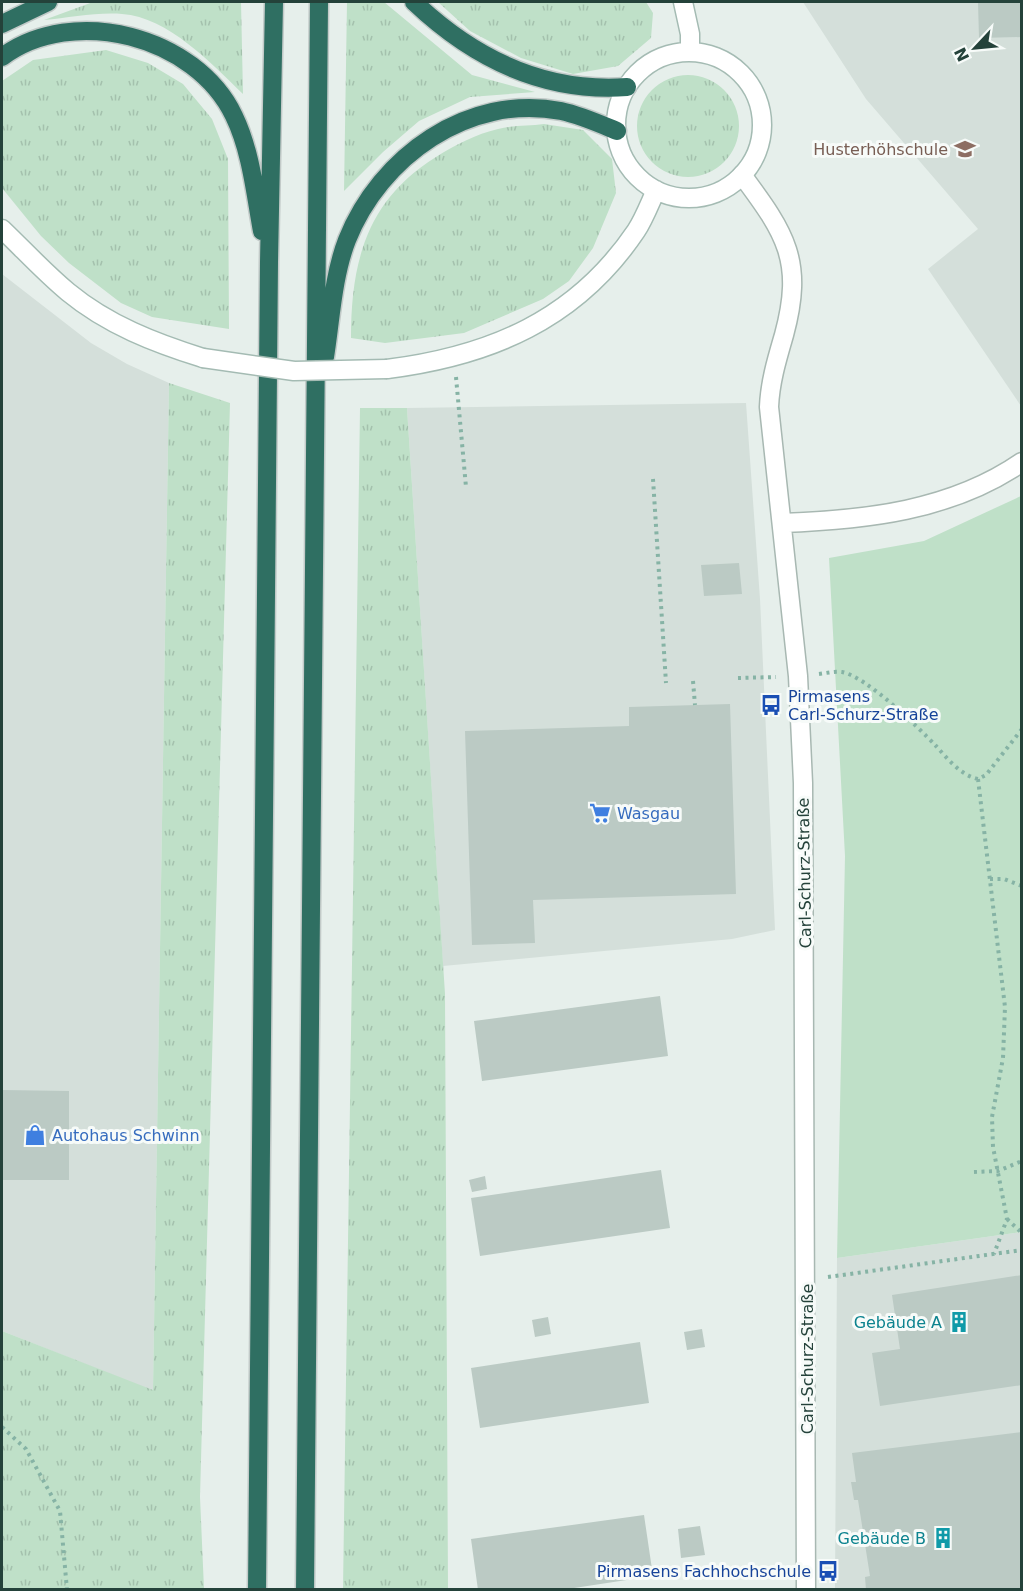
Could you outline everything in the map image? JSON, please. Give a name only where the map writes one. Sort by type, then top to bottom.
[{"type":"highway","points":[[2,24],[48,2]]},
{"type":"highway","points":[[257,1590],[268,262],[274,2]]},
{"type":"highway","points":[[305,1590],[319,2]]},
{"type":"highway","points":[[414,2],[444,30],[485,57],[504,65],[577,86],[603,89],[627,87]]},
{"type":"highway","points":[[2,57],[37,38],[59,32],[81,31],[114,33],[156,45],[185,61],[210,83],[234,115],[245,147],[268,262]]},
{"type":"highway","points":[[315,436],[334,297],[346,242],[363,205],[389,171],[422,143],[457,123],[492,112],[527,108],[559,111],[617,131]]},
{"type":"street","points":[[683,2],[690,34],[690,52]]},
{"type":"street","points":[[690,52],[715,57],[737,70],[756,97],[762,130],[759,146],[742,175],[728,187],[711,195],[692,198],[674,196],[656,190],[641,179],[629,165],[621,149],[617,131],[617,116],[627,87],[647,65],[675,53],[690,52]]},
{"type":"street","name":"Carl-Schurz-Straße","points":[[742,175],[771,213],[785,238],[794,284],[791,306],[770,387],[771,428],[798,676],[803,783],[806,1590]]},
{"type":"street","points":[[2,229],[68,292],[105,318],[154,343],[204,358],[294,371],[387,369],[454,358],[484,349],[547,318],[575,297],[621,252],[638,229],[656,190]]},
{"type":"street","points":[[782,523],[886,516],[932,504],[977,486],[1022,462]]},
{"type":"path","points":[[454,358],[466,487]]},
{"type":"path","points":[[653,479],[666,683]]},
{"type":"path","points":[[798,676],[844,672],[864,683],[916,724],[959,770],[978,779]]},
{"type":"path","points":[[738,678],[766,678]]},
{"type":"path","points":[[693,681],[695,705]]},
{"type":"path","points":[[978,779],[996,764],[1022,729]]},
{"type":"path","points":[[978,779],[1005,1007],[1004,1058],[992,1117],[998,1171],[1007,1219],[994,1254]]},
{"type":"path","points":[[990,879],[1004,879],[1022,886]]},
{"type":"path","points":[[974,1172],[998,1171],[1022,1161]]},
{"type":"path","points":[[1007,1219],[1022,1233]]},
{"type":"path","points":[[806,1280],[1022,1250]]},
{"type":"path","points":[[2,1427],[26,1449],[60,1511],[67,1590]]},
{"type":"shaded area","name":"Husterhöhschule","points":[[803,2],[1021,2],[1021,406],[928,269],[978,229],[866,99]]},
{"type":"shaded area","points":[[2,274],[91,343],[127,364],[169,383],[153,1391],[2,1331]]},
{"type":"shaded area","points":[[746,403],[760,599],[775,930],[732,939],[443,966],[407,408]]},
{"type":"shaded area","points":[[1021,1232],[1021,1589],[835,1590],[837,1258]]},
{"type":"green space","points":[[93,2],[241,2],[243,94],[188,44],[156,24],[139,17],[103,14],[44,20]]},
{"type":"green space","points":[[347,2],[384,2],[472,75],[535,92],[470,97],[419,121],[383,152],[344,191]]},
{"type":"green space","points":[[438,2],[646,2],[653,13],[651,38],[618,66],[573,74],[521,58],[470,31]]},
{"type":"green space","points":[[106,50],[148,63],[183,84],[212,119],[228,159],[229,329],[152,317],[121,303],[69,263],[41,236],[2,188],[2,81],[33,60]]},
{"type":"green space","points":[[688,75],[707,79],[724,90],[735,107],[739,126],[735,145],[724,162],[707,173],[688,177],[669,173],[652,162],[641,145],[637,126],[641,107],[652,90],[669,79]]},
{"type":"green space","points":[[544,124],[583,130],[612,159],[616,193],[593,248],[569,281],[543,299],[464,333],[385,343],[351,338],[355,283],[360,258],[379,213],[394,193],[413,174],[436,157],[466,140],[504,128]]},
{"type":"green space","points":[[169,383],[230,403],[200,1497],[204,1589],[2,1589],[2,1331],[153,1390]]},
{"type":"green space","points":[[360,408],[407,408],[445,994],[448,1589],[343,1589]]},
{"type":"green space","points":[[1021,496],[1021,1232],[837,1258],[845,856],[829,558],[924,541]]},
{"type":"building","points":[[978,2],[1022,2],[1022,37],[979,38]]},
{"type":"building","points":[[739,563],[742,594],[704,596],[701,565]]},
{"type":"building","name":"Wasgau","points":[[730,704],[736,894],[533,900],[535,943],[472,945],[465,731],[629,726],[629,707]]},
{"type":"building","points":[[660,996],[668,1056],[482,1081],[474,1021]]},
{"type":"building","name":"Autohaus Schwinn","points":[[2,1090],[69,1091],[69,1180],[2,1180]]},
{"type":"building","points":[[661,1170],[670,1228],[480,1256],[471,1198]]},
{"type":"building","points":[[485,1176],[487,1189],[472,1192],[469,1180]]},
{"type":"building","name":"Gebäude A","points":[[1022,1275],[1022,1385],[880,1406],[872,1353],[900,1349],[892,1295]]},
{"type":"building","points":[[548,1317],[551,1334],[535,1337],[532,1320]]},
{"type":"building","points":[[702,1329],[705,1347],[687,1350],[684,1332]]},
{"type":"building","points":[[640,1342],[649,1403],[480,1428],[471,1368]]},
{"type":"building","name":"Gebäude B","points":[[1022,1432],[1022,1590],[866,1590],[865,1577],[870,1576],[858,1500],[854,1500],[851,1482],[856,1482],[852,1453]]},
{"type":"building","points":[[644,1515],[653,1576],[561,1590],[478,1590],[471,1539]]},
{"type":"building","points":[[700,1526],[705,1555],[681,1558],[678,1529]]},
{"type":"place","name":"Husterhöhschule","points":[[965,149]]},
{"type":"place","name":"Pirmasens Carl-Schurz-Straße","points":[[771,705]]},
{"type":"place","name":"Wasgau","points":[[600,813]]},
{"type":"place","name":"Autohaus Schwinn","points":[[35,1135]]},
{"type":"place","name":"Gebäude A","points":[[959,1322]]},
{"type":"place","name":"Gebäude B","points":[[943,1538]]},
{"type":"place","name":"Pirmasens Fachhochschule","points":[[828,1571]]}]
